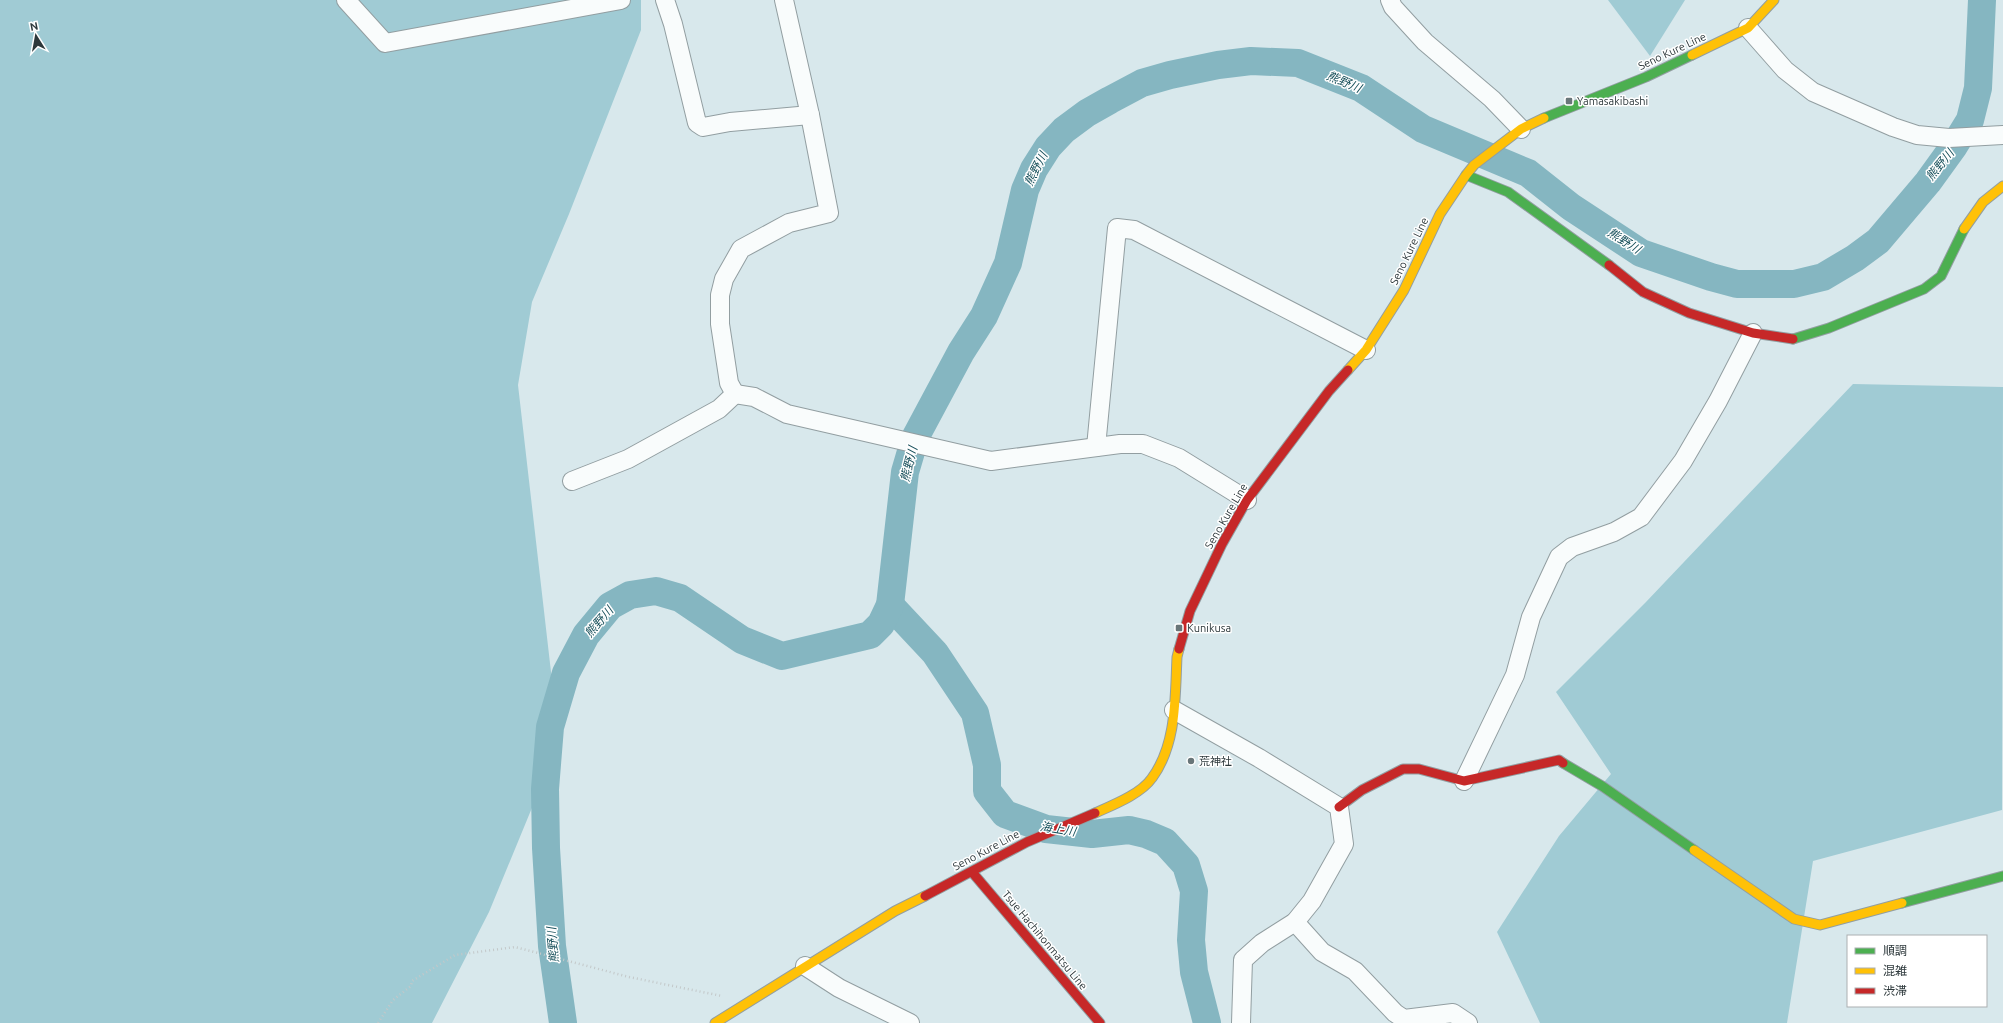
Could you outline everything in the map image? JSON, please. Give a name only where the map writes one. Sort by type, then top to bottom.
[{"type":"main road","name":"Seno Kure Line","points":[[715,1023],[895,911],[1027,842],[1127,799],[1152,779],[1168,746],[1174,710],[1177,656],[1190,611],[1222,544],[1247,500],[1325,397],[1366,350],[1404,290],[1440,214],[1466,175],[1474,165],[1521,129],[1559,111],[1646,77],[1748,28],[1774,0]]},
{"type":"main road","points":[[1466,175],[1508,192],[1599,256],[1643,292],[1689,312],[1753,333],[1792,339],[1829,328],[1924,289],[1941,276],[1966,225],[1983,202],[2003,186]]},
{"type":"main road","points":[[1338,807],[1362,790],[1403,769],[1419,769],[1464,781],[1558,760],[1602,786],[1794,919],[1820,925],[2003,876]]},
{"type":"main road","name":"Tsue Hachihonmatsu Line","points":[[972,872],[1100,1023]]},
{"type":"street","points":[[346,0],[385,44],[621,0]]},
{"type":"street","points":[[665,0],[673,24],[697,123],[703,127],[730,122],[810,114]]},
{"type":"street","points":[[735,394],[729,382],[720,324],[720,295],[724,279],[741,249],[789,223],[829,213],[810,114],[784,0]]},
{"type":"street","points":[[1390,0],[1393,7],[1425,42],[1492,99],[1521,129]]},
{"type":"street","points":[[1748,28],[1785,70],[1813,92],[1893,127],[1917,135],[1949,138],[2000,136]]},
{"type":"street","points":[[1096,447],[1117,228],[1134,230],[1366,350]]},
{"type":"street","points":[[1464,781],[1515,675],[1531,617],[1558,558],[1572,547],[1614,532],[1641,517],[1683,461],[1718,401],[1753,333]]},
{"type":"street","points":[[735,394],[754,397],[787,414],[863,430],[991,461],[1120,444],[1143,444],[1178,458],[1247,500]]},
{"type":"street","points":[[572,481],[628,460],[719,409],[735,394]]},
{"type":"street","points":[[1174,710],[1259,758],[1338,807],[1344,844],[1312,901],[1295,922],[1262,943],[1243,960],[1242,1023]]},
{"type":"street","points":[[1295,922],[1322,952],[1355,971],[1395,1013],[1404,1019],[1453,1013],[1468,1023]]},
{"type":"street","points":[[805,966],[839,988],[910,1023]]},
{"type":"path","points":[[378,1023],[393,1000],[411,986],[412,981],[455,955],[515,947],[597,967],[629,977],[729,998],[745,1004]]},
{"type":"shaded area","points":[[0,0],[641,0],[641,30],[569,214],[532,302],[518,385],[554,698],[536,798],[489,912],[432,1023],[0,1023]]},
{"type":"shaded area","points":[[1608,0],[1685,0],[1650,56]]},
{"type":"shaded area","points":[[1853,384],[2003,387],[2002,810],[1813,861],[1787,1023],[1540,1023],[1497,932],[1559,836],[1611,774],[1556,692],[1646,602]]},
{"type":"waterway","name":"熊野川","points":[[563,1023],[552,946],[546,848],[545,789],[550,727],[566,673],[586,635],[610,606],[630,595],[656,591],[680,598],[742,640],[782,656],[870,635],[881,624],[890,605],[905,472],[915,438],[961,352],[984,316],[1008,263],[1025,190],[1034,169],[1048,147],[1064,130],[1087,113],[1142,83],[1170,75],[1218,65],[1251,61],[1298,63],[1361,88],[1423,129],[1528,173],[1571,207],[1641,253],[1711,277],[1737,284],[1794,284],[1823,277],[1855,258],[1878,241],[1928,182],[1954,146],[1970,120],[1978,88],[1982,0]]},
{"type":"waterway","name":"海上川","points":[[890,605],[935,653],[975,713],[987,765],[987,791],[1005,814],[1046,829],[1092,834],[1129,830],[1146,834],[1165,842],[1186,865],[1194,891],[1191,940],[1194,972],[1207,1023]]},
{"type":"traffic: fast","points":[[1544,118],[1646,77],[1692,55]]},
{"type":"traffic: fast","points":[[1466,175],[1508,192],[1609,265]]},
{"type":"traffic: fast","points":[[1793,339],[1829,328],[1924,289],[1941,276],[1964,229]]},
{"type":"traffic: fast","points":[[1563,763],[1602,786],[1694,850]]},
{"type":"traffic: fast","points":[[1902,903],[2003,876]]},
{"type":"traffic: slow","points":[[1692,55],[1748,28],[1774,0]]},
{"type":"traffic: slow","points":[[1348,370],[1366,350],[1404,290],[1440,214],[1466,175],[1474,165],[1521,129],[1544,118]]},
{"type":"traffic: slow","points":[[1964,229],[1983,202],[2003,186]]},
{"type":"traffic: slow","points":[[1095,813],[1141,789],[1152,778],[1160,765],[1166,750],[1173,720],[1177,657],[1179,649]]},
{"type":"traffic: slow","points":[[1694,850],[1794,919],[1820,925],[1902,903]]},
{"type":"traffic: slow","points":[[715,1023],[895,911],[925,896]]},
{"type":"traffic: jam","points":[[1609,265],[1643,292],[1689,313],[1753,333],[1793,339]]},
{"type":"traffic: jam","points":[[1179,649],[1190,611],[1222,544],[1247,500],[1329,391],[1348,370]]},
{"type":"traffic: jam","points":[[1339,807],[1362,790],[1403,769],[1419,769],[1464,781],[1559,760],[1563,763]]},
{"type":"traffic: jam","points":[[925,896],[1027,842],[1095,813]]},
{"type":"traffic: jam","points":[[972,872],[1100,1023]]},
{"type":"place","name":"Yamasakibashi","points":[[1569,101]]},
{"type":"place","name":"Kunikusa","points":[[1179,628]]},
{"type":"place","name":"荒神社","points":[[1191,761]]}]
